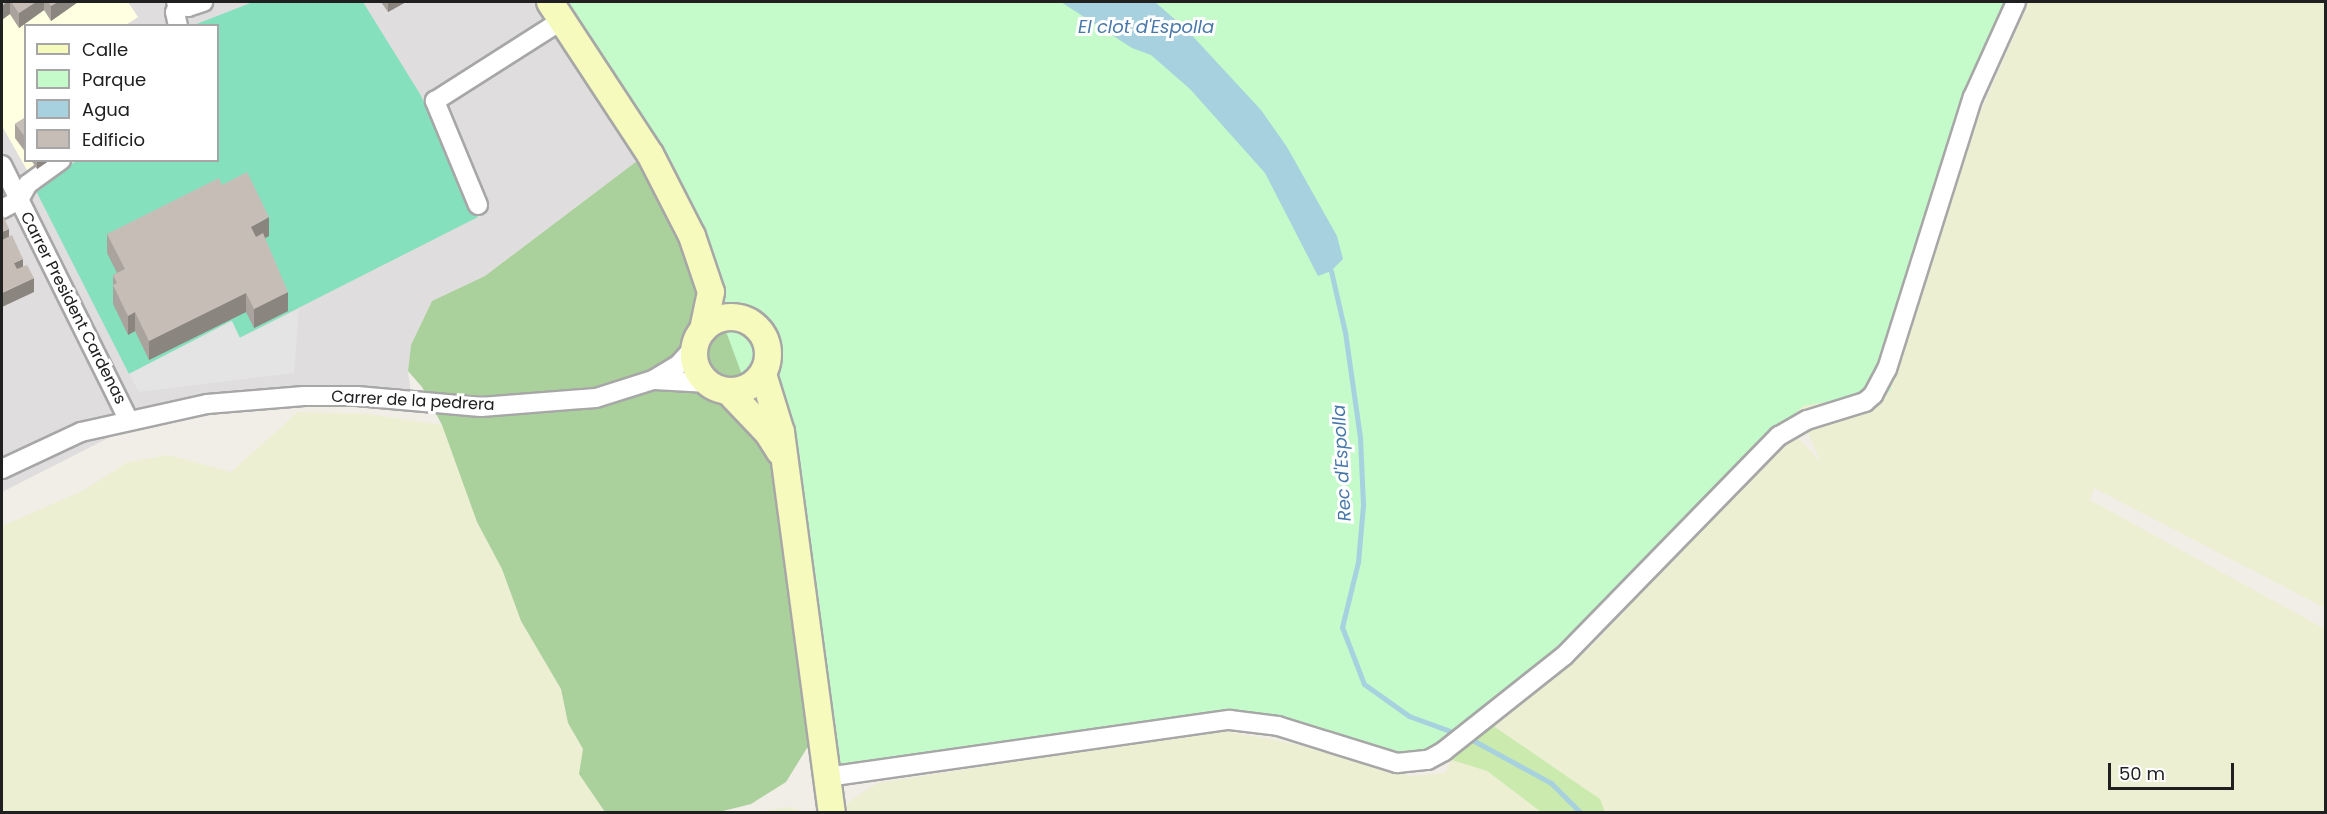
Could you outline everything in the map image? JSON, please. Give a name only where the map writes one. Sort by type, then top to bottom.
[{"type":"main road","points":[[556,11],[650,154],[692,236],[711,292],[742,319],[754,325],[766,341],[769,355],[763,374],[748,388],[718,387]]},
{"type":"main road","points":[[711,292],[699,338],[696,366],[768,433],[782,455]]},
{"type":"main road","points":[[699,338],[720,319],[742,319]]},
{"type":"main road","points":[[763,374],[782,432],[782,455],[832,813]]},
{"type":"street","points":[[178,24],[175,12],[179,3],[203,2]]},
{"type":"street","points":[[827,777],[1207,721],[1252,721],[1278,726],[1397,763],[1428,760],[1473,731],[1593,628],[1779,436],[1807,420],[1865,402],[1873,395],[1887,369],[1972,97],[2016,2]]},
{"type":"street","points":[[478,205],[435,101],[556,11]]},
{"type":"street","points":[[2,209],[19,200],[28,184],[58,162]]},
{"type":"street","name":"Carrer President Cardenas","points":[[2,165],[128,419]]},
{"type":"street","name":"Carrer de la pedrera","points":[[2,470],[81,432],[128,419],[207,404],[304,396],[375,396],[481,407],[542,405],[596,398],[653,380],[678,364],[699,338]]},
{"type":"street","name":"Carrer de la pedrera","points":[[653,380],[718,387]]},
{"type":"shaded area","points":[[2,2],[562,2],[645,155],[485,276],[432,301],[411,345],[408,371],[413,408],[347,403],[244,410],[128,428],[2,492]]},
{"type":"shaded area","points":[[2,2],[128,2],[138,17],[128,24],[24,24],[24,162],[58,162],[32,179],[2,126]]},
{"type":"shaded area","points":[[2029,2],[2325,2],[2325,608],[2094,488],[2090,500],[2325,629],[2325,812],[1605,812],[1600,799],[1494,726],[1591,647],[1744,483],[1796,435],[1821,463],[1797,407],[1981,93],[1971,133]]},
{"type":"shaded area","points":[[299,309],[294,373],[139,392],[129,374],[232,321],[240,338]]},
{"type":"shaded area","points":[[298,412],[368,414],[442,425],[477,522],[502,569],[521,621],[561,689],[568,723],[583,749],[579,774],[605,812],[2,812],[2,526],[84,490],[128,462],[168,455],[231,472]]},
{"type":"shaded area","points":[[1218,730],[1295,744],[1411,776],[1445,773],[1452,759],[1487,771],[1541,812],[847,812],[846,804],[877,783]]},
{"type":"shaded area","points":[[788,807],[808,812],[755,812]]},
{"type":"green space","points":[[253,2],[363,2],[420,94],[478,217],[239,338],[231,321],[129,374],[33,185],[75,162],[219,162],[219,24],[197,24]]},
{"type":"green space","points":[[544,2],[2018,2],[1894,309],[1891,391],[1803,406],[1562,655],[1415,766],[1244,721],[824,778],[785,491],[697,253]]},
{"type":"green space","points":[[1061,2],[848,762],[807,748],[786,782],[751,804],[719,812],[605,812],[579,774],[583,749],[568,723],[561,689],[521,621],[502,569],[477,522],[442,425],[422,387],[408,371],[411,345],[432,301],[485,276],[645,155]]},
{"type":"green space","points":[[1479,716],[1600,799],[1605,812],[1541,812],[1487,771],[1430,753]]},
{"type":"water","name":"El clot d'Espolla","points":[[1061,2],[1155,2],[1187,30],[1261,110],[1287,147],[1337,236],[1343,259],[1331,271],[1318,276],[1265,173],[1190,89],[1151,55],[1132,48]]},
{"type":"building","points":[[11,2],[36,2],[19,13]]},
{"type":"building","points":[[24,118],[24,135],[15,124]]},
{"type":"building","points":[[247,172],[269,217],[251,227],[256,237],[263,233],[288,292],[254,309],[246,293],[149,341],[135,312],[128,316],[113,285],[117,283],[113,275],[125,269],[107,234],[219,178],[222,185]]},
{"type":"building","points":[[2,213],[9,229],[2,232]]},
{"type":"building","points":[[12,235],[23,259],[14,263],[17,269],[27,265],[34,278],[2,293],[2,240]]},
{"type":"waterway","name":"Rec d'Espolla","points":[[1331,271],[1345,332],[1360,438],[1363,505],[1358,562],[1342,627],[1364,684],[1409,716],[1458,734]]},
{"type":"waterway","name":"Rec d'Espolla","points":[[1467,737],[1551,783],[1580,812]]}]
